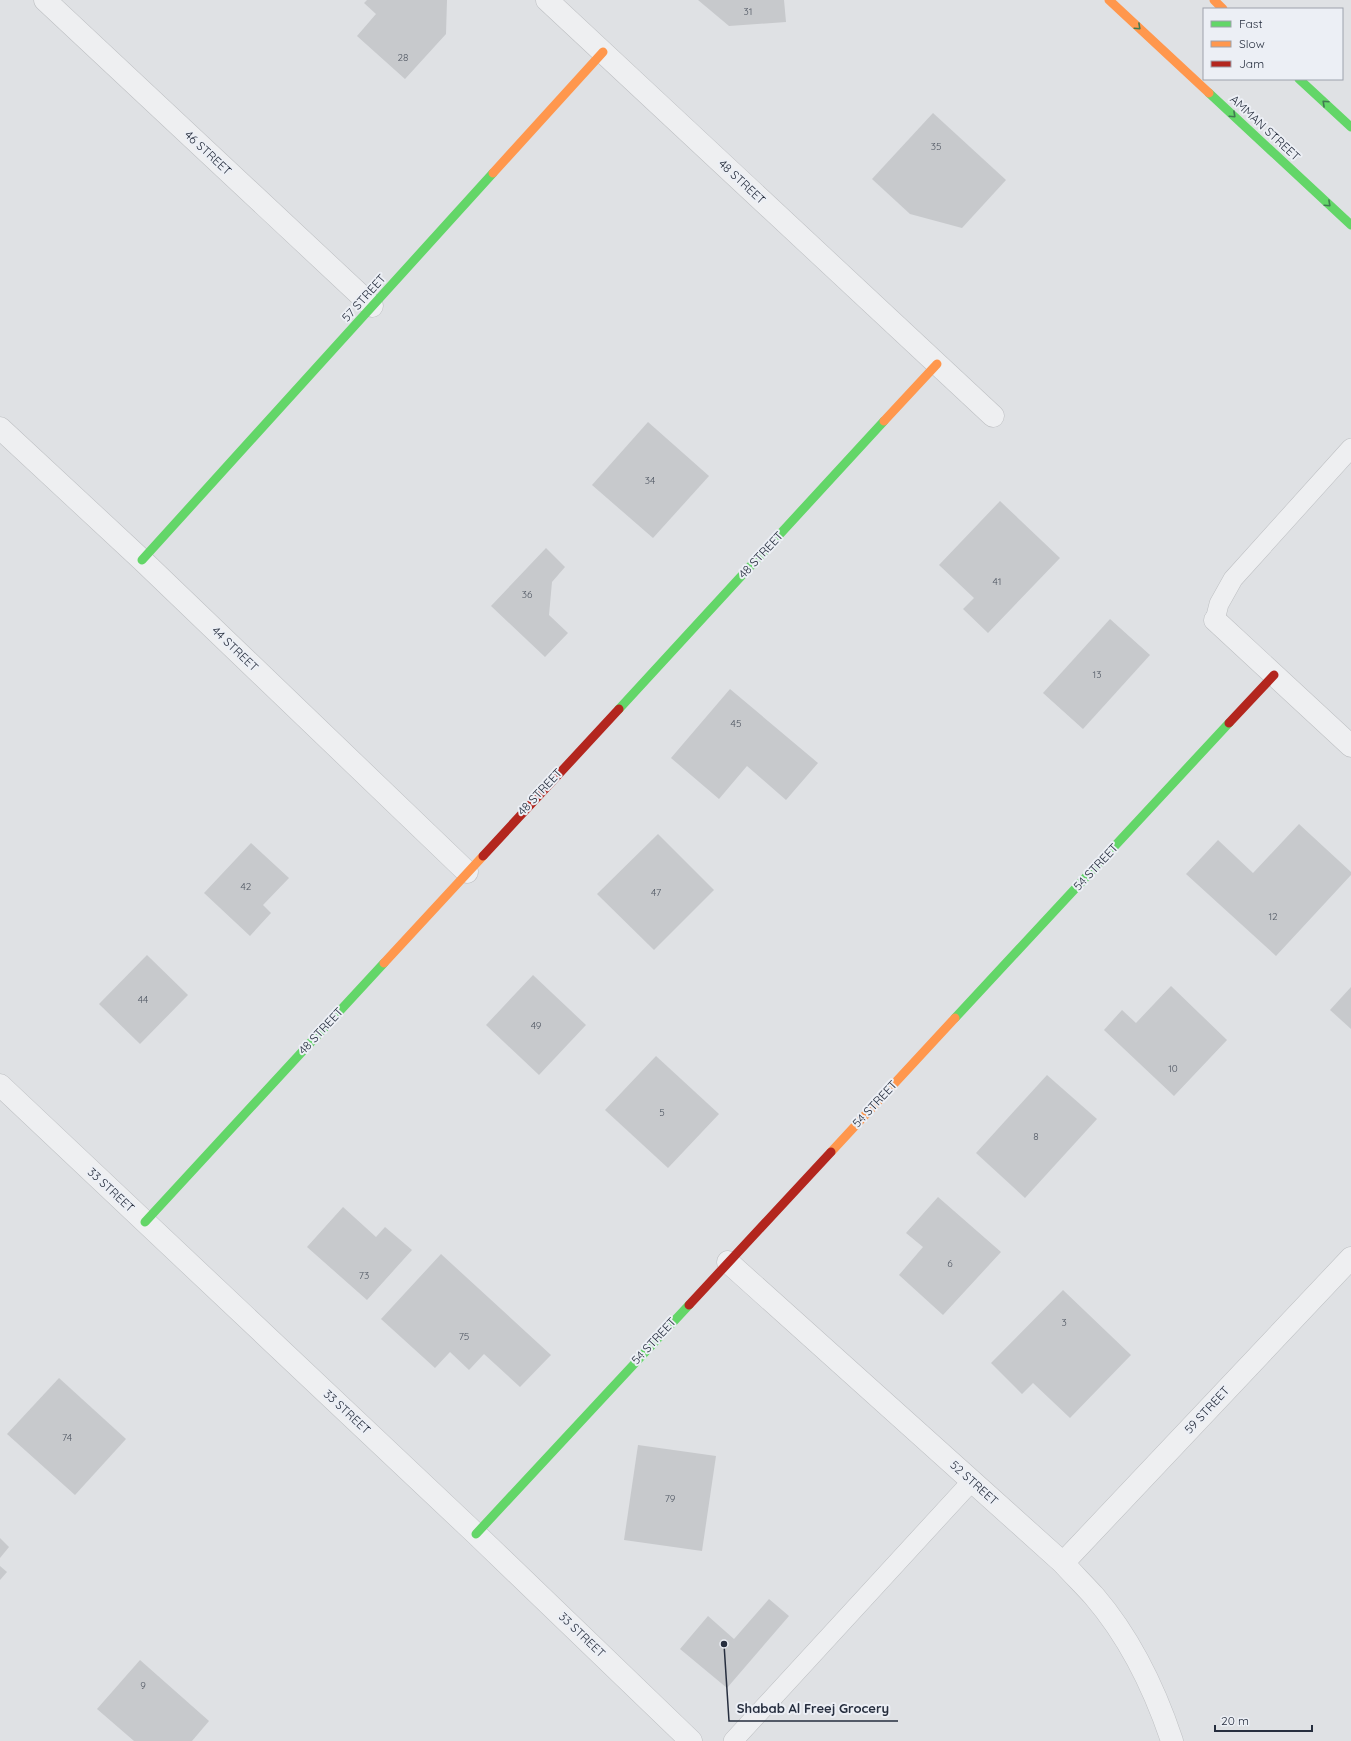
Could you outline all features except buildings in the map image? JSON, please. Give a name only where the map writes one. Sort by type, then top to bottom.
[{"type":"street","name":"46 STREET","points":[[45,0],[372,306]]},
{"type":"street","name":"48 STREET","points":[[547,0],[993,416]]},
{"type":"street","name":"AMMAN STREET","points":[[1110,0],[1351,225]]},
{"type":"street","points":[[1214,0],[1222,8]]},
{"type":"street","name":"57 STREET","points":[[142,560],[603,52]]},
{"type":"street","points":[[1300,80],[1351,128]]},
{"type":"street","name":"48 STREET","points":[[145,1222],[937,364]]},
{"type":"street","name":"44 STREET","points":[[0,428],[142,560],[467,872]]},
{"type":"street","points":[[1215,620],[1351,746]]},
{"type":"street","name":"54 STREET","points":[[476,1534],[1274,675]]},
{"type":"street","name":"33 STREET","points":[[0,1085],[476,1534],[691,1741]]},
{"type":"street","name":"59 STREET","points":[[1063,1563],[1351,1258]]},
{"type":"street","name":"52 STREET","points":[[728,1262],[1063,1563],[1095,1597],[1114,1623],[1134,1655],[1151,1687],[1172,1741]]},
{"type":"lane","points":[[1215,620],[1219,604],[1233,579],[1351,448]]},
{"type":"lane","points":[[733,1741],[972,1481]]},
{"type":"traffic: fast","points":[[1300,80],[1351,127]]},
{"type":"traffic: fast","points":[[1209,93],[1351,225]]},
{"type":"traffic: fast","points":[[142,560],[493,173]]},
{"type":"traffic: fast","points":[[619,709],[884,421]]},
{"type":"traffic: fast","points":[[955,1018],[1229,723]]},
{"type":"traffic: fast","points":[[145,1222],[384,963]]},
{"type":"traffic: fast","points":[[476,1534],[689,1305]]},
{"type":"traffic: slow","points":[[1109,0],[1209,93]]},
{"type":"traffic: slow","points":[[1214,0],[1222,8]]},
{"type":"traffic: slow","points":[[493,173],[603,52]]},
{"type":"traffic: slow","points":[[884,421],[937,364]]},
{"type":"traffic: slow","points":[[384,963],[483,856]]},
{"type":"traffic: slow","points":[[831,1152],[955,1018]]},
{"type":"traffic: jam","points":[[1229,723],[1274,675]]},
{"type":"traffic: jam","points":[[483,856],[619,709]]},
{"type":"traffic: jam","points":[[689,1305],[831,1152]]},
{"type":"place","name":"Shabab Al Freej Grocery","points":[[724,1644]]}]
